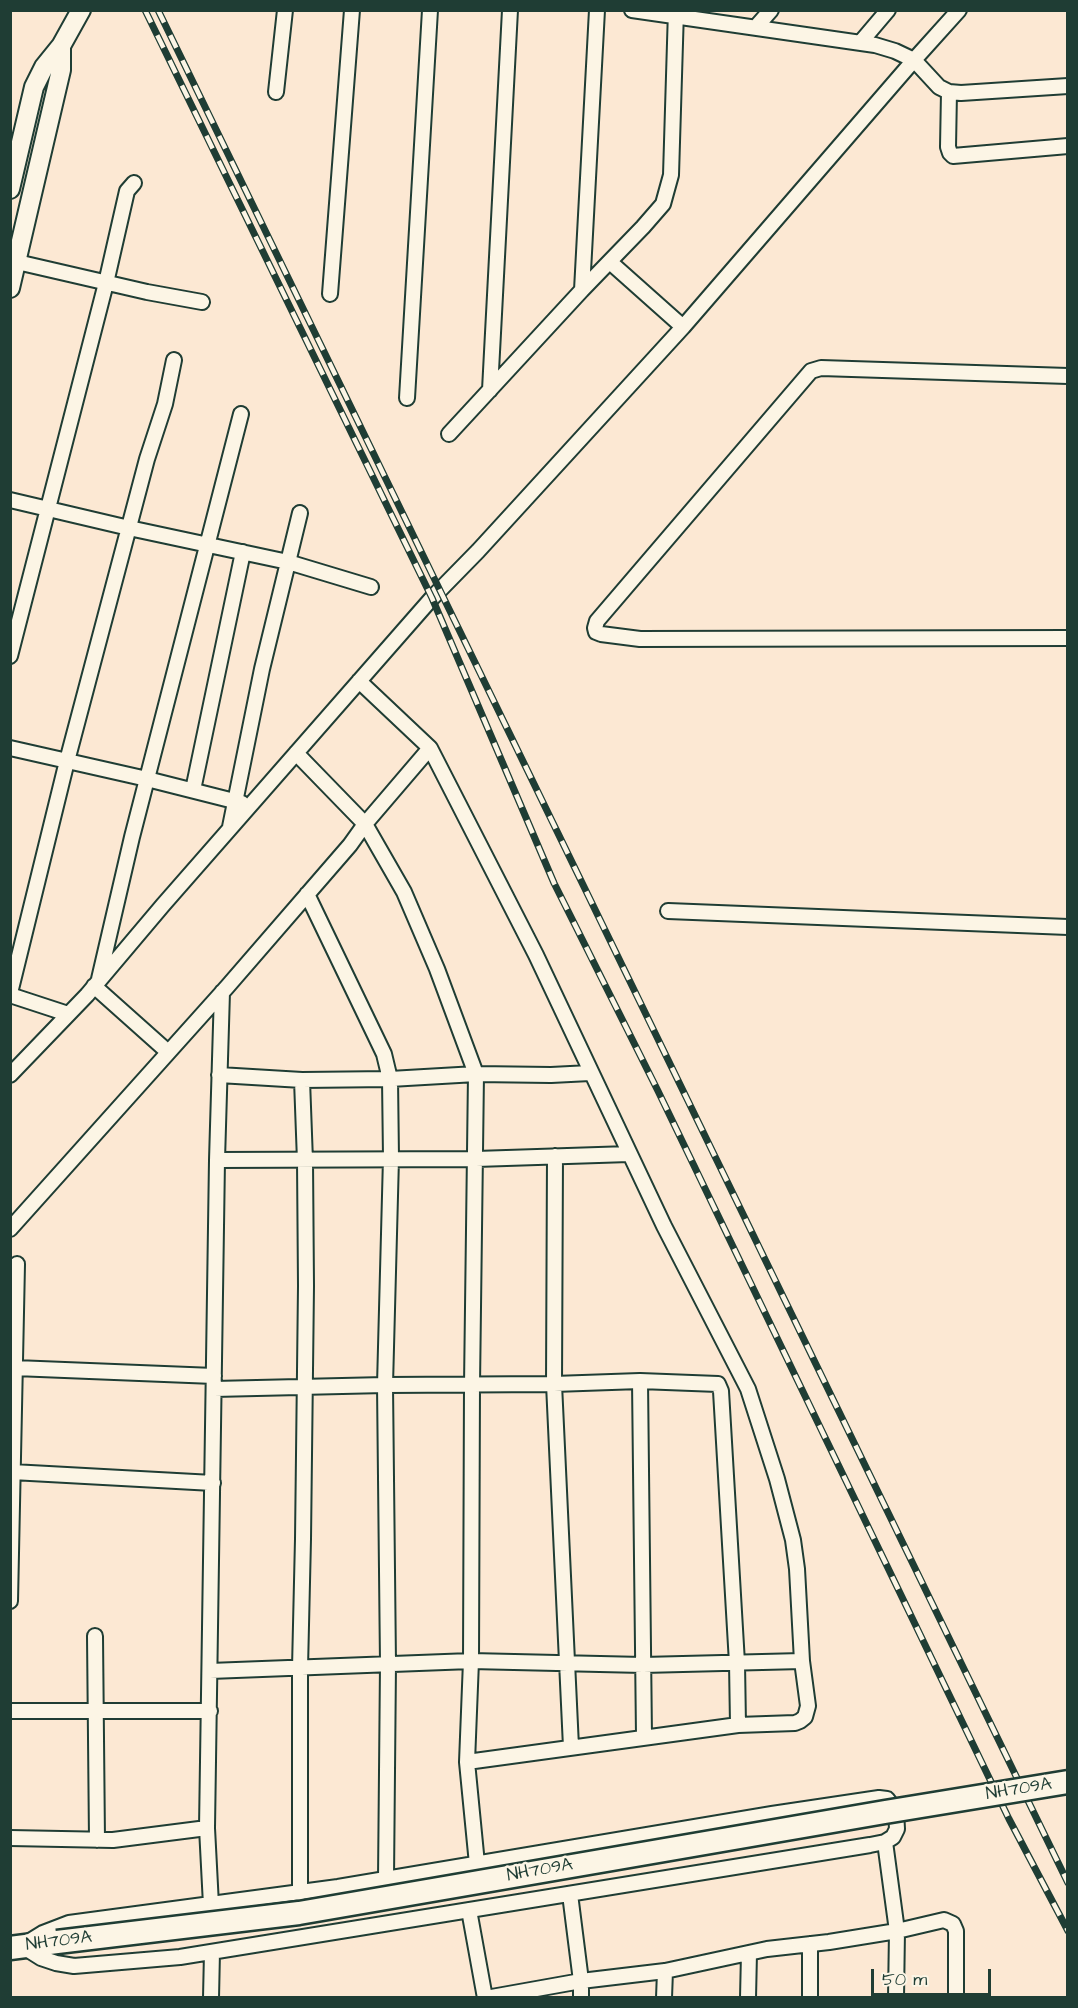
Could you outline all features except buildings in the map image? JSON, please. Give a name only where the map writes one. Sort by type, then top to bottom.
[{"type":"highway","name":"NH709A","points":[[13,1947],[299,1913],[1068,1782]]},
{"type":"main road","points":[[10,189],[34,87],[44,67],[61,46],[81,10]]},
{"type":"main road","points":[[10,288],[61,70],[61,46]]},
{"type":"street","points":[[276,92],[285,10]]},
{"type":"street","points":[[330,294],[352,10]]},
{"type":"street","points":[[407,398],[430,10]]},
{"type":"street","points":[[490,390],[510,10]]},
{"type":"street","points":[[582,290],[597,10]]},
{"type":"street","points":[[632,10],[675,13],[860,43],[895,51],[914,60],[939,87],[949,92],[1068,86]]},
{"type":"street","points":[[756,27],[771,10]]},
{"type":"street","points":[[860,43],[888,10]]},
{"type":"street","points":[[10,1075],[96,983],[432,598],[478,551],[683,327],[959,10]]},
{"type":"street","points":[[449,434],[663,204],[671,175],[675,13]]},
{"type":"street","points":[[949,92],[948,147],[953,156],[1068,146]]},
{"type":"street","points":[[10,656],[106,282],[127,191],[134,183]]},
{"type":"street","points":[[17,262],[147,292],[202,302]]},
{"type":"street","points":[[610,262],[683,327]]},
{"type":"street","points":[[68,1014],[10,994],[67,761],[147,459],[165,404],[174,360]]},
{"type":"street","points":[[1068,376],[821,368],[811,371],[597,621],[595,628],[596,632],[601,634],[640,639],[1068,638]]},
{"type":"street","points":[[96,983],[241,414]]},
{"type":"street","points":[[10,500],[288,562],[371,587]]},
{"type":"street","points":[[230,828],[262,669],[300,513]]},
{"type":"street","points":[[193,790],[243,552]]},
{"type":"street","points":[[359,681],[430,748],[536,955],[629,1154],[748,1389],[777,1479],[793,1540],[797,1569],[802,1661],[808,1706],[805,1717],[795,1723],[738,1725],[467,1762]]},
{"type":"street","points":[[10,748],[193,790],[250,806]]},
{"type":"street","points":[[10,1229],[222,992],[350,845],[430,748]]},
{"type":"street","points":[[296,753],[365,824],[404,892],[437,969],[476,1074],[471,1661],[467,1762],[477,1864]]},
{"type":"street","points":[[307,894],[384,1054],[390,1079],[391,1158],[385,1385],[388,1664],[386,1879]]},
{"type":"street","points":[[668,912],[1068,927]]},
{"type":"street","points":[[96,983],[168,1052]]},
{"type":"street","points":[[211,1905],[207,1828],[217,1160],[222,992]]},
{"type":"street","points":[[219,1075],[302,1080],[590,1073]]},
{"type":"street","points":[[300,1893],[300,1668],[305,1387],[305,1161],[302,1080]]},
{"type":"street","points":[[217,1160],[476,1159],[629,1154]]},
{"type":"street","points":[[555,1156],[554,1384],[571,1747]]},
{"type":"street","points":[[10,1601],[11,1456],[17,1264]]},
{"type":"street","points":[[15,1368],[214,1383],[305,1387],[640,1381],[718,1384],[721,1391],[737,1664],[738,1725]]},
{"type":"street","points":[[640,1381],[644,1737]]},
{"type":"street","points":[[12,1472],[213,1483]]},
{"type":"street","points":[[95,1636],[97,1840]]},
{"type":"street","points":[[210,1671],[471,1661],[643,1665],[802,1661]]},
{"type":"street","points":[[10,1712],[210,1712]]},
{"type":"street","points":[[879,1798],[887,1799],[892,1803],[897,1817],[897,1829],[893,1837],[885,1842],[212,1952],[74,1965],[48,1961],[13,1947],[54,1927],[69,1923],[300,1893],[879,1798]]},
{"type":"street","points":[[10,1838],[113,1840],[207,1828]]},
{"type":"street","points":[[885,1842],[897,1931],[896,1998]]},
{"type":"street","points":[[570,1894],[581,1998]]},
{"type":"street","points":[[469,1910],[491,1997],[581,1981],[665,1971],[767,1949],[897,1931],[944,1920],[953,1924],[957,1937],[956,1998]]},
{"type":"street","points":[[810,1944],[810,1998]]},
{"type":"street","points":[[211,1998],[212,1952]]},
{"type":"street","points":[[748,1998],[749,1953]]},
{"type":"street","points":[[664,1998],[665,1971]]},
{"type":"railway","points":[[145,10],[432,598],[554,883],[658,1091],[1009,1819],[1068,1931]]},
{"type":"railway","points":[[158,10],[1068,1883]]}]
